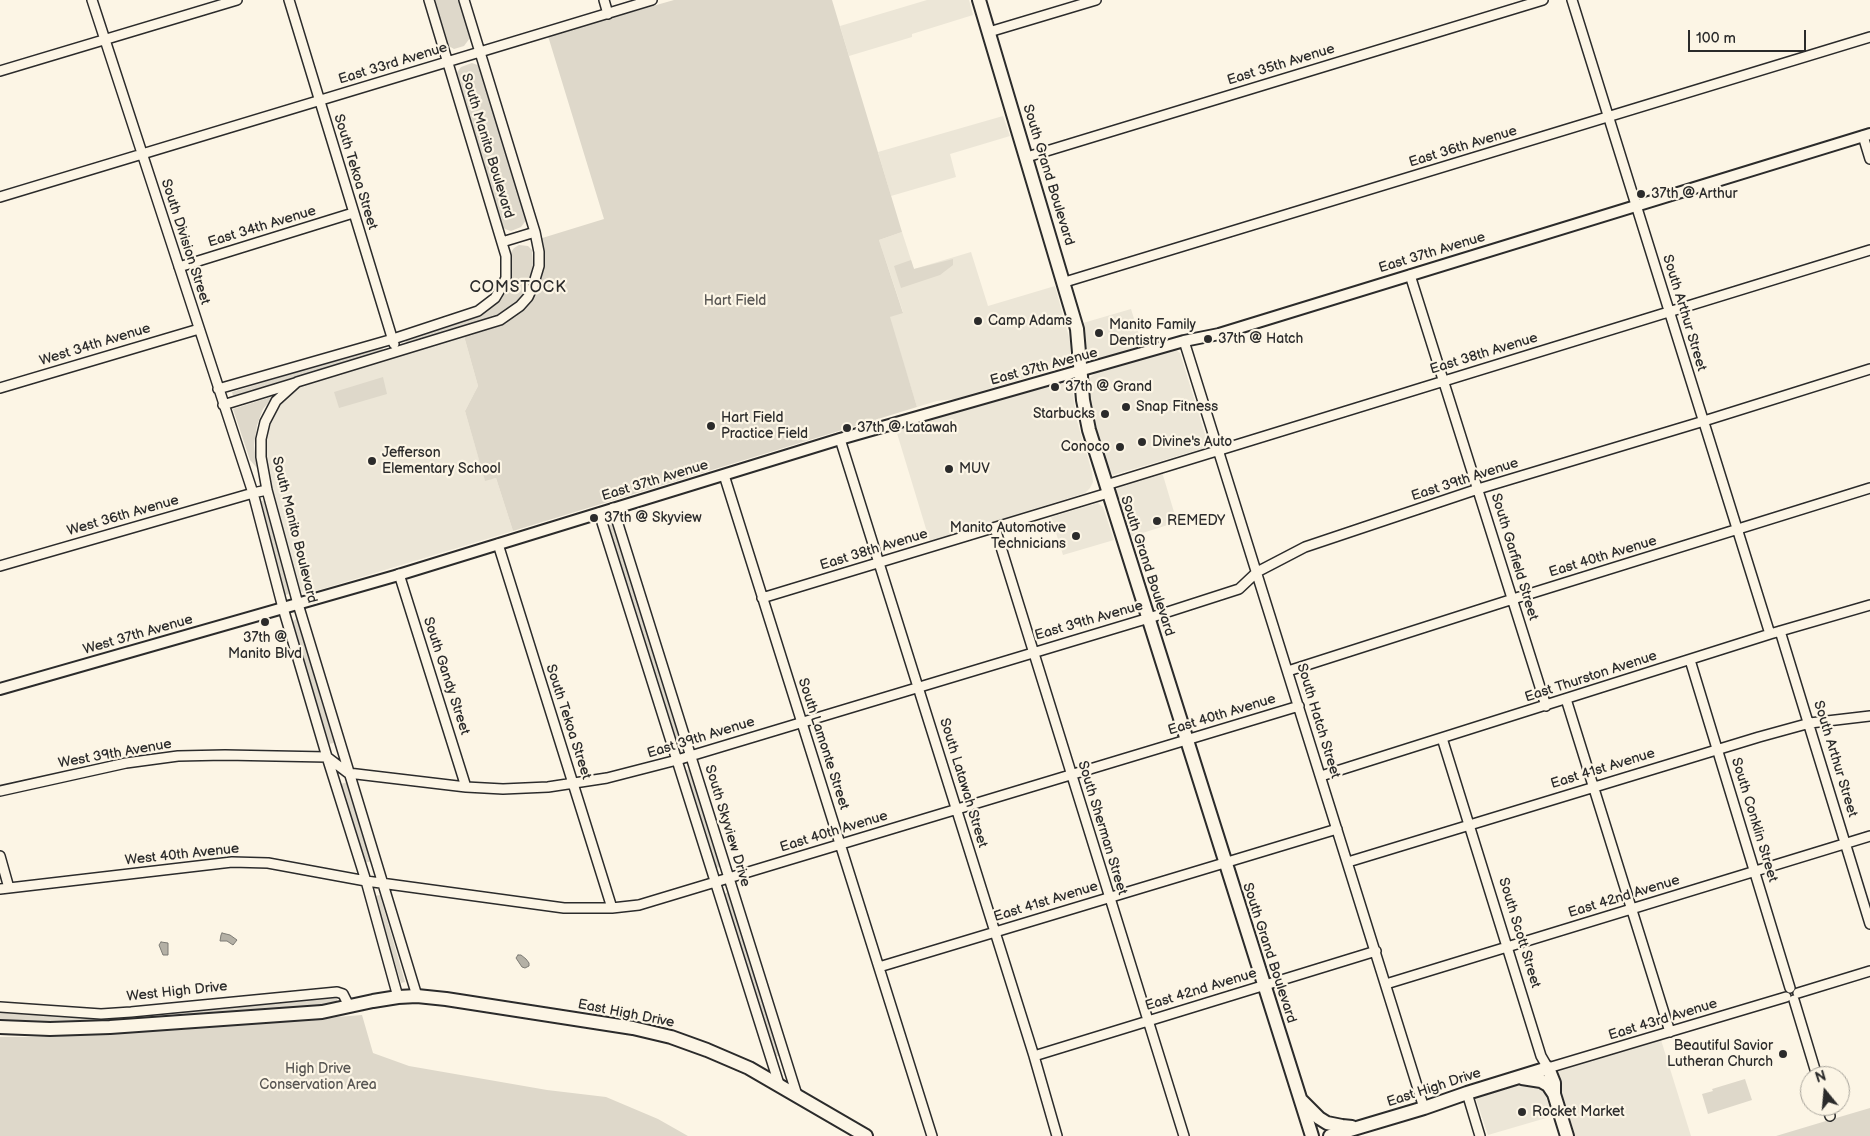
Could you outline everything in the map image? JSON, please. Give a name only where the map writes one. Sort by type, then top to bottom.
[{"type":"main road","name":"South Grand Boulevard","points":[[979,0],[1078,329],[1083,400],[1089,430],[1312,1136]]},
{"type":"main road","name":"East High Drive","points":[[417,996],[633,1028],[671,1037],[708,1050],[748,1068],[779,1084],[866,1136]]},
{"type":"main road","name":"West High Drive","points":[[0,1027],[50,1029],[110,1028],[322,1012],[398,997],[417,996]]},
{"type":"main road","name":"East High Drive","points":[[1330,1136],[1548,1068]]},
{"type":"main road","name":"South Scott Street","points":[[1548,1068],[1554,1083],[1554,1094],[1567,1136]]},
{"type":"main road","points":[[1515,1078],[1541,1081],[1548,1085],[1554,1094]]},
{"type":"main road","points":[[1300,1100],[1327,1123],[1362,1127]]},
{"type":"street","name":"South Division Street","points":[[92,0],[198,329],[253,492]]},
{"type":"street","points":[[0,71],[237,0]]},
{"type":"street","name":"South Tekoa Street","points":[[289,0],[397,352]]},
{"type":"street","name":"South Manito Boulevard","points":[[218,390],[393,339],[478,311],[495,298],[506,278],[506,256],[429,0]]},
{"type":"street","name":"South Manito Boulevard","points":[[417,996],[298,604],[267,490],[261,457],[261,439],[265,422],[276,401],[297,382],[500,320],[520,306],[528,297],[538,271],[539,252],[535,232],[464,0]]},
{"type":"street","points":[[604,0],[608,14]]},
{"type":"street","name":"East 33rd Avenue","points":[[0,197],[652,0]]},
{"type":"street","points":[[989,32],[1096,0]]},
{"type":"street","name":"East 35th Avenue","points":[[1027,157],[1542,0]]},
{"type":"street","name":"South Arthur Street","points":[[1572,0],[1770,634]]},
{"type":"street","name":"East 36th Avenue","points":[[1065,282],[1870,37]]},
{"type":"street","points":[[1866,135],[1870,159]]},
{"type":"street","name":"East 37th Avenue","points":[[283,608],[840,439],[1081,372],[1184,341],[1219,334],[1866,135]]},
{"type":"street","name":"East 34th Avenue","points":[[179,267],[353,213]]},
{"type":"street","points":[[502,242],[535,232]]},
{"type":"street","name":"East 38th Avenue","points":[[762,598],[994,528],[1218,450],[1870,250]]},
{"type":"street","name":"South Garfield Street","points":[[1410,275],[1546,706]]},
{"type":"street","name":"West 34th Avenue","points":[[0,388],[198,329]]},
{"type":"street","name":"South Hatch Street","points":[[1184,341],[1424,1108]]},
{"type":"street","name":"East 39th Avenue","points":[[348,773],[466,787],[504,789],[574,784],[607,778],[677,760],[1034,651],[1149,618],[1239,589],[1256,572],[1304,546],[1478,489],[1870,369]]},
{"type":"street","points":[[223,405],[297,382]]},
{"type":"street","name":"South Latawah Street","points":[[840,439],[1034,1056],[1057,1136]]},
{"type":"street","name":"South Lamonte Street","points":[[724,475],[932,1136]]},
{"type":"street","name":"East 40th Avenue","points":[[1288,671],[1870,488]]},
{"type":"street","points":[[267,490],[253,492],[283,608],[366,881],[398,997]]},
{"type":"street","name":"West 36th Avenue","points":[[0,566],[253,492]]},
{"type":"street","name":"South Skyview Drive","points":[[613,508],[797,1095]]},
{"type":"street","name":"South Skyview Drive","points":[[599,512],[779,1084]]},
{"type":"street","name":"South Sherman Street","points":[[994,528],[1184,1136]]},
{"type":"street","name":"South Tekoa Street","points":[[498,544],[612,908]]},
{"type":"street","name":"South Gandy Street","points":[[399,574],[466,787]]},
{"type":"street","name":"East Thurston Avenue","points":[[1321,776],[1770,634],[1870,605]]},
{"type":"street","name":"West 37th Avenue","points":[[0,689],[283,608]]},
{"type":"street","name":"South Arthur Street","points":[[1780,631],[1810,723],[1870,924]]},
{"type":"street","name":"South Conklin Street","points":[[1690,660],[1814,1066]]},
{"type":"street","points":[[1566,699],[1670,1032]]},
{"type":"street","name":"East 40th Avenue","points":[[366,881],[564,908],[612,908],[639,905],[1299,706]]},
{"type":"street","name":"East 41st Avenue","points":[[1348,862],[1593,786],[1810,723],[1870,716]]},
{"type":"street","name":"South Scott Street","points":[[1442,738],[1542,1056],[1548,1068]]},
{"type":"street","name":"West 39th Avenue","points":[[0,791],[126,763],[178,756],[327,757]]},
{"type":"street","points":[[327,757],[348,773]]},
{"type":"street","name":"East 41st Avenue","points":[[879,968],[1337,829]]},
{"type":"street","name":"East 42nd Avenue","points":[[1386,984],[1870,836]]},
{"type":"street","points":[[0,856],[4,889]]},
{"type":"street","name":"West 40th Avenue","points":[[4,889],[232,862],[268,863],[366,881]]},
{"type":"street","name":"East 42nd Avenue","points":[[1034,1056],[1376,951]]},
{"type":"street","name":"East 43rd Avenue","points":[[1548,1068],[1870,971]]},
{"type":"street","name":"West High Drive","points":[[0,1007],[100,1014],[337,992],[343,994],[349,1006]]},
{"type":"street","points":[[1466,1093],[1480,1136]]},
{"type":"shaded area","points":[[927,0],[969,0],[973,15],[912,34],[912,37],[849,56],[840,26]]},
{"type":"shaded area","points":[[1003,116],[1010,136],[950,154],[956,177],[891,196],[878,152]]},
{"type":"shaded area","name":"Camp Adams","points":[[902,232],[914,269],[971,252],[988,306],[1055,286],[1070,341],[1070,361],[1068,365],[955,399],[937,401],[917,407],[889,317],[903,312],[879,240]]},
{"type":"shaded area","points":[[1131,309],[1143,347],[1099,360],[1091,358],[1086,349],[1083,323]]},
{"type":"shaded area","name":"Jefferson Elementary School","points":[[464,336],[478,386],[465,411],[485,480],[496,478],[513,531],[309,593],[299,591],[296,586],[264,454],[266,428],[273,411],[285,397],[303,385]]},
{"type":"shaded area","points":[[1172,349],[1180,353],[1208,444],[1205,448],[1113,475],[1109,472],[1094,423],[1088,382],[1095,373]]},
{"type":"shaded area","points":[[1065,382],[1072,388],[1077,421],[1092,472],[1093,482],[1090,488],[1085,493],[930,542],[896,430]]},
{"type":"shaded area","points":[[1162,472],[1177,522],[1130,537],[1116,490],[1120,485]]},
{"type":"shaded area","points":[[1098,503],[1103,507],[1114,540],[1063,555],[1051,517]]},
{"type":"shaded area","points":[[222,933],[230,935],[237,940],[233,945],[227,941],[220,941]]},
{"type":"shaded area","points":[[161,942],[168,943],[168,955],[163,955],[159,945]]},
{"type":"shaded area","points":[[518,955],[526,959],[529,966],[522,967],[516,958]]},
{"type":"shaded area","points":[[1661,1040],[1691,1136],[1574,1136],[1555,1077],[1556,1073]]},
{"type":"shaded area","points":[[1534,1083],[1543,1089],[1553,1116],[1488,1135],[1475,1096]]},
{"type":"green space","points":[[433,0],[459,0],[470,38],[464,46],[454,49],[447,45]]},
{"type":"green space","name":"Hart Field","points":[[674,0],[832,0],[902,232],[879,240],[903,313],[890,317],[917,407],[513,531],[496,478],[485,481],[465,411],[478,386],[464,336],[494,327],[514,317],[528,303],[539,239],[604,219],[548,36]]},
{"type":"green space","points":[[472,63],[480,66],[527,219],[521,227],[511,231],[502,228],[455,75],[461,67]]},
{"type":"green space","points":[[519,245],[528,246],[532,250],[533,264],[528,286],[512,307],[502,315],[489,320],[406,343],[406,338],[482,314],[496,304],[501,298],[509,280],[511,252]]},
{"type":"green space","points":[[953,259],[953,265],[940,275],[901,288],[894,266],[911,260],[914,269]]},
{"type":"green space","points":[[382,346],[383,350],[233,396],[232,392]]},
{"type":"green space","points":[[383,377],[387,394],[339,408],[334,392]]},
{"type":"green space","points":[[274,396],[263,409],[257,425],[254,445],[257,468],[250,460],[233,409]]},
{"type":"green space","points":[[266,500],[289,594],[285,595],[261,501]]},
{"type":"green space","points":[[613,524],[683,744],[676,746],[607,526]]},
{"type":"green space","points":[[297,619],[334,743],[328,744],[292,621]]},
{"type":"green space","points":[[690,769],[721,867],[715,868],[684,771]]},
{"type":"green space","points":[[347,782],[371,862],[365,862],[341,784]]},
{"type":"green space","points":[[729,892],[780,1055],[774,1057],[723,894]]},
{"type":"green space","points":[[380,895],[405,982],[401,983],[375,896]]},
{"type":"green space","points":[[337,997],[337,1001],[326,1005],[74,1024],[0,1020],[0,1011],[104,1018]]},
{"type":"green space","name":"High Drive Conservation Area","points":[[362,1015],[373,1053],[409,1066],[547,1090],[606,1097],[658,1119],[688,1136],[0,1136],[0,1037],[45,1037],[176,1030]]},
{"type":"green space","points":[[1745,1079],[1752,1100],[1708,1114],[1702,1094]]},
{"type":"green space","points":[[1870,1108],[1870,1136],[1776,1136],[1843,1116],[1850,1116],[1850,1114]]},
{"type":"place","name":"37th @ Arthur","points":[[1641,194]]},
{"type":"place","name":"Camp Adams","points":[[978,321]]},
{"type":"place","name":"Manito Family Dentistry","points":[[1099,333]]},
{"type":"place","name":"37th @ Hatch","points":[[1208,339]]},
{"type":"place","name":"37th @ Grand","points":[[1055,387]]},
{"type":"place","name":"Snap Fitness","points":[[1126,407]]},
{"type":"place","name":"Starbucks","points":[[1105,414]]},
{"type":"place","name":"Hart Field Practice Field","points":[[711,426]]},
{"type":"place","name":"37th @ Latawah","points":[[847,428]]},
{"type":"place","name":"Divine's Auto","points":[[1142,442]]},
{"type":"place","name":"Conoco","points":[[1120,447]]},
{"type":"place","name":"Jefferson Elementary School","points":[[372,461]]},
{"type":"place","name":"MUV","points":[[949,469]]},
{"type":"place","name":"37th @ Skyview","points":[[594,518]]},
{"type":"place","name":"REMEDY","points":[[1157,521]]},
{"type":"place","name":"Manito Automotive Technicians","points":[[1076,536]]},
{"type":"place","name":"37th @ Manito Blvd","points":[[265,622]]},
{"type":"place","name":"Beautiful Savior Lutheran Church","points":[[1783,1054]]},
{"type":"place","name":"Rocket Market","points":[[1522,1112]]},
{"type":"district","name":"COMSTOCK","points":[[518,288]]}]
